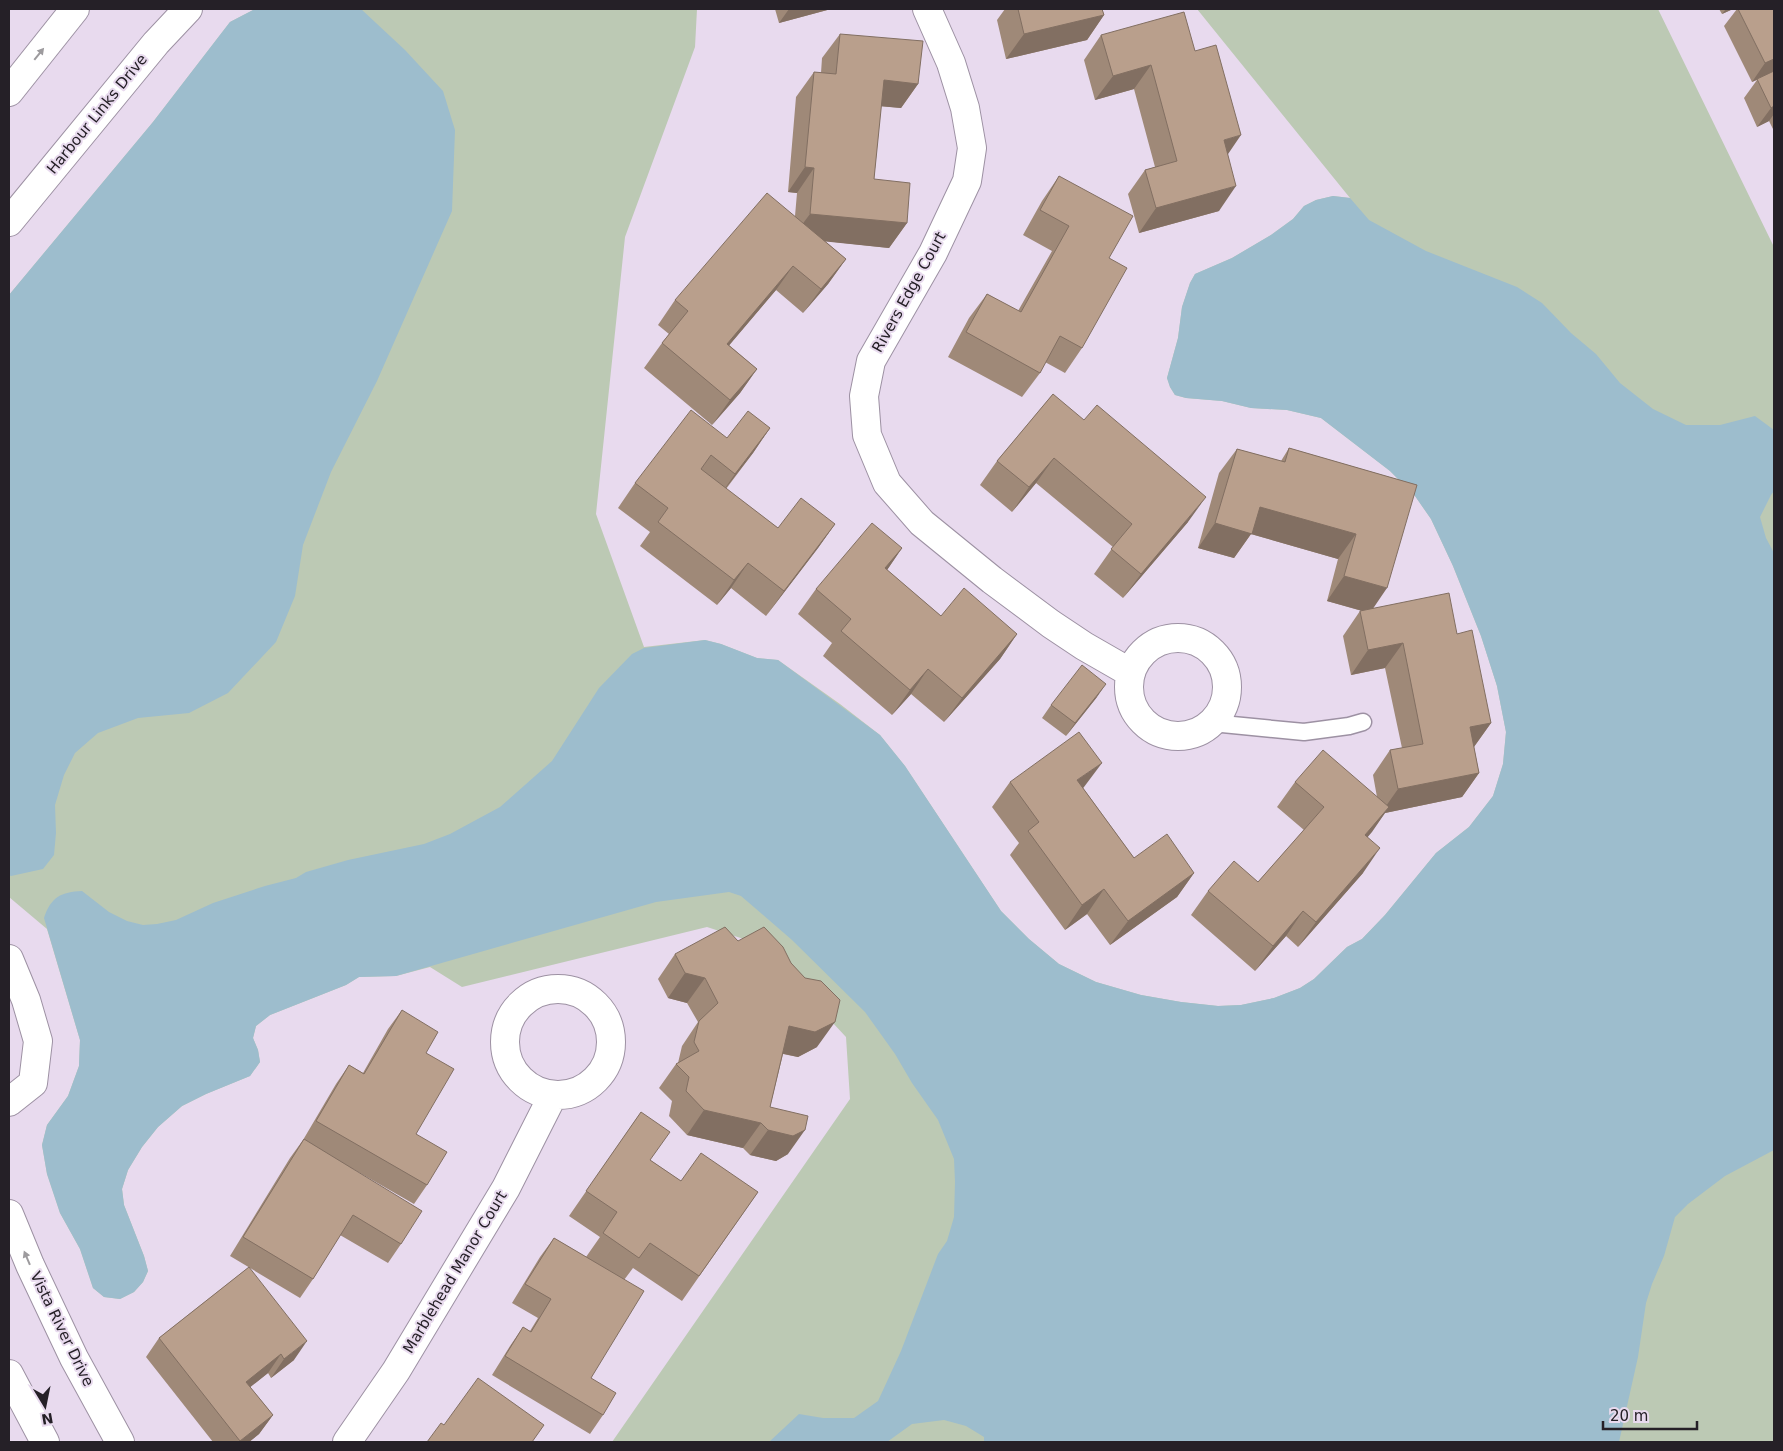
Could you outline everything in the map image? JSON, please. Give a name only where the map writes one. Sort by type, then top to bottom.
[{"type":"street","points":[[9,92],[75,9]]},
{"type":"street","name":"Harbour Links Drive","points":[[9,222],[156,43],[188,9]]},
{"type":"street","name":"Rivers Edge Court","points":[[927,9],[951,63],[964,108],[972,148],[967,181],[937,244],[871,361],[864,396],[867,435],[887,483],[922,523],[992,580],[1051,624],[1084,646],[1131,673]]},
{"type":"street","points":[[1181,637],[1197,641],[1212,650],[1222,663],[1227,678],[1227,695],[1222,710],[1212,723],[1198,731],[1183,736],[1167,734],[1152,728],[1140,718],[1132,704],[1129,689],[1131,673],[1138,658],[1150,646],[1165,639],[1181,637]]},
{"type":"street","points":[[9,959],[26,1000],[38,1041],[33,1083],[9,1102]]},
{"type":"street","name":"Marblehead Manor Court","points":[[346,1442],[396,1371],[506,1188],[553,1095]]},
{"type":"street","name":"Vista River Drive","points":[[9,1214],[30,1265],[74,1358],[120,1442]]},
{"type":"street","points":[[9,1374],[45,1442]]},
{"type":"lane","points":[[1212,723],[1304,732],[1349,726],[1363,722]]},
{"type":"green space","points":[[255,9],[697,9],[695,47],[625,237],[596,514],[644,647],[705,640],[757,658],[778,660],[880,735],[905,766],[1001,911],[1029,939],[1059,964],[1096,982],[1141,995],[1218,1006],[1241,1005],[1274,998],[1300,988],[1314,979],[1347,947],[1362,939],[1385,915],[1436,853],[1469,827],[1493,796],[1503,764],[1506,732],[1497,686],[1481,636],[1453,566],[1431,519],[1415,496],[1390,471],[1321,418],[1287,410],[1251,408],[1222,401],[1186,398],[1175,395],[1170,387],[1167,378],[1178,338],[1182,307],[1195,274],[1232,258],[1271,235],[1293,219],[1304,206],[1316,200],[1333,196],[1350,198],[1197,9],[1658,9],[1774,247],[1774,1442],[612,1442],[850,1099],[846,1037],[759,944],[707,927],[462,987],[430,967],[396,976],[359,977],[346,985],[270,1015],[256,1026],[253,1038],[260,1062],[250,1076],[182,1106],[158,1127],[142,1147],[128,1170],[122,1189],[124,1205],[148,1271],[143,1282],[134,1292],[120,1299],[104,1297],[93,1288],[80,1249],[60,1213],[47,1174],[42,1145],[47,1125],[68,1096],[79,1066],[80,1040],[47,929],[9,897],[9,295],[153,122],[230,22]]},
{"type":"water","points":[[255,9],[361,9],[405,50],[443,91],[455,130],[452,211],[377,381],[331,472],[303,545],[295,596],[276,642],[228,693],[189,713],[138,718],[98,733],[75,753],[64,775],[55,805],[56,833],[54,855],[43,869],[11,876],[9,875],[9,295],[153,122],[230,22]]},
{"type":"water","points":[[1333,196],[1350,198],[1369,220],[1426,251],[1517,287],[1542,303],[1571,333],[1596,354],[1620,383],[1653,409],[1686,425],[1720,425],[1755,416],[1774,430],[1774,491],[1760,517],[1766,538],[1774,553],[1774,1150],[1725,1176],[1688,1204],[1675,1217],[1664,1256],[1646,1303],[1638,1357],[1619,1442],[984,1442],[984,1437],[966,1426],[944,1420],[912,1424],[887,1442],[769,1442],[799,1414],[823,1418],[854,1418],[878,1401],[901,1351],[938,1254],[947,1241],[954,1217],[954,1159],[938,1120],[865,1012],[792,940],[741,896],[729,892],[656,902],[396,976],[359,977],[346,985],[270,1015],[256,1026],[253,1038],[260,1062],[250,1076],[182,1106],[158,1127],[142,1147],[128,1170],[122,1189],[124,1205],[148,1271],[143,1282],[134,1292],[120,1299],[104,1297],[93,1288],[80,1249],[60,1213],[47,1174],[42,1145],[47,1125],[68,1096],[79,1066],[80,1040],[44,918],[54,900],[63,894],[82,891],[109,912],[127,921],[143,925],[157,924],[176,920],[213,903],[296,878],[306,872],[348,860],[424,844],[450,834],[500,807],[552,761],[599,688],[632,654],[644,648],[705,640],[757,658],[778,660],[880,735],[905,766],[1001,911],[1029,939],[1059,964],[1096,982],[1141,995],[1181,1002],[1218,1006],[1241,1005],[1274,998],[1300,988],[1314,979],[1347,947],[1362,939],[1385,915],[1436,853],[1469,827],[1493,796],[1503,764],[1506,732],[1497,686],[1481,636],[1453,566],[1431,519],[1415,496],[1390,471],[1321,418],[1287,410],[1251,408],[1222,401],[1186,398],[1175,395],[1167,378],[1178,338],[1182,307],[1195,274],[1232,258],[1271,235],[1293,219],[1304,206],[1316,200]]},
{"type":"building","points":[[1018,9],[1102,9],[1104,15],[1024,34]]},
{"type":"building","points":[[1738,9],[1774,9],[1774,59],[1765,63]]},
{"type":"building","points":[[1184,12],[1195,51],[1216,45],[1241,135],[1224,140],[1236,186],[1156,208],[1145,170],[1177,161],[1151,65],[1113,76],[1101,35]]},
{"type":"building","points":[[840,34],[923,41],[918,84],[884,80],[874,179],[910,183],[907,223],[810,214],[814,168],[805,167],[814,72],[836,74]]},
{"type":"building","points":[[1774,71],[1774,106],[1771,108],[1757,79]]},
{"type":"building","points":[[1059,176],[1133,216],[1109,258],[1127,268],[1082,348],[1060,336],[1040,373],[966,332],[987,294],[1021,312],[1069,226],[1040,210]]},
{"type":"building","points":[[767,193],[846,259],[821,289],[793,266],[727,344],[757,369],[730,400],[662,343],[688,311],[675,300]]},
{"type":"building","points":[[1053,394],[1084,420],[1097,405],[1206,497],[1141,574],[1111,549],[1132,524],[1054,458],[1029,487],[997,461]]},
{"type":"building","points":[[691,410],[727,438],[748,411],[770,428],[735,474],[711,455],[701,469],[778,528],[801,498],[835,524],[784,591],[748,563],[734,580],[658,522],[668,508],[635,483]]},
{"type":"building","points":[[1289,448],[1417,485],[1387,588],[1344,576],[1356,534],[1260,507],[1252,534],[1215,523],[1237,449],[1285,462]]},
{"type":"building","points":[[872,523],[902,548],[885,568],[941,616],[964,588],[1017,634],[962,698],[928,669],[910,690],[841,631],[851,619],[816,589]]},
{"type":"building","points":[[1449,593],[1457,634],[1472,630],[1491,723],[1470,727],[1479,773],[1398,789],[1390,750],[1423,744],[1403,643],[1368,650],[1360,611]]},
{"type":"building","points":[[1082,665],[1106,684],[1075,723],[1051,705]]},
{"type":"building","points":[[1079,732],[1102,763],[1077,780],[1134,858],[1167,834],[1194,873],[1128,921],[1104,889],[1082,905],[1028,831],[1039,822],[1010,782]]},
{"type":"building","points":[[1323,750],[1389,807],[1365,835],[1380,848],[1316,922],[1303,911],[1273,946],[1208,891],[1234,861],[1258,882],[1324,807],[1295,782]]},
{"type":"building","points":[[725,927],[738,941],[764,927],[783,947],[791,963],[805,978],[821,981],[840,1000],[835,1022],[815,1032],[789,1026],[770,1107],[808,1116],[805,1130],[793,1136],[768,1130],[761,1123],[704,1110],[686,1091],[689,1077],[676,1064],[699,1051],[694,1042],[699,1021],[718,1003],[705,978],[685,973],[675,954]]},
{"type":"building","points":[[402,1010],[438,1032],[426,1053],[454,1069],[416,1134],[447,1152],[427,1185],[316,1121],[349,1065],[364,1074]]},
{"type":"building","points":[[641,1112],[670,1132],[650,1160],[681,1181],[701,1153],[758,1192],[699,1276],[650,1243],[639,1258],[603,1233],[617,1212],[586,1191]]},
{"type":"building","points":[[304,1139],[422,1211],[401,1244],[353,1215],[313,1279],[243,1237]]},
{"type":"building","points":[[554,1238],[644,1291],[591,1378],[616,1393],[603,1415],[505,1356],[523,1327],[531,1332],[551,1299],[525,1284]]},
{"type":"building","points":[[249,1267],[307,1341],[284,1359],[281,1354],[246,1382],[273,1415],[240,1441],[159,1338]]},
{"type":"building","points":[[478,1378],[544,1425],[532,1442],[427,1442],[441,1423],[444,1425]]}]
